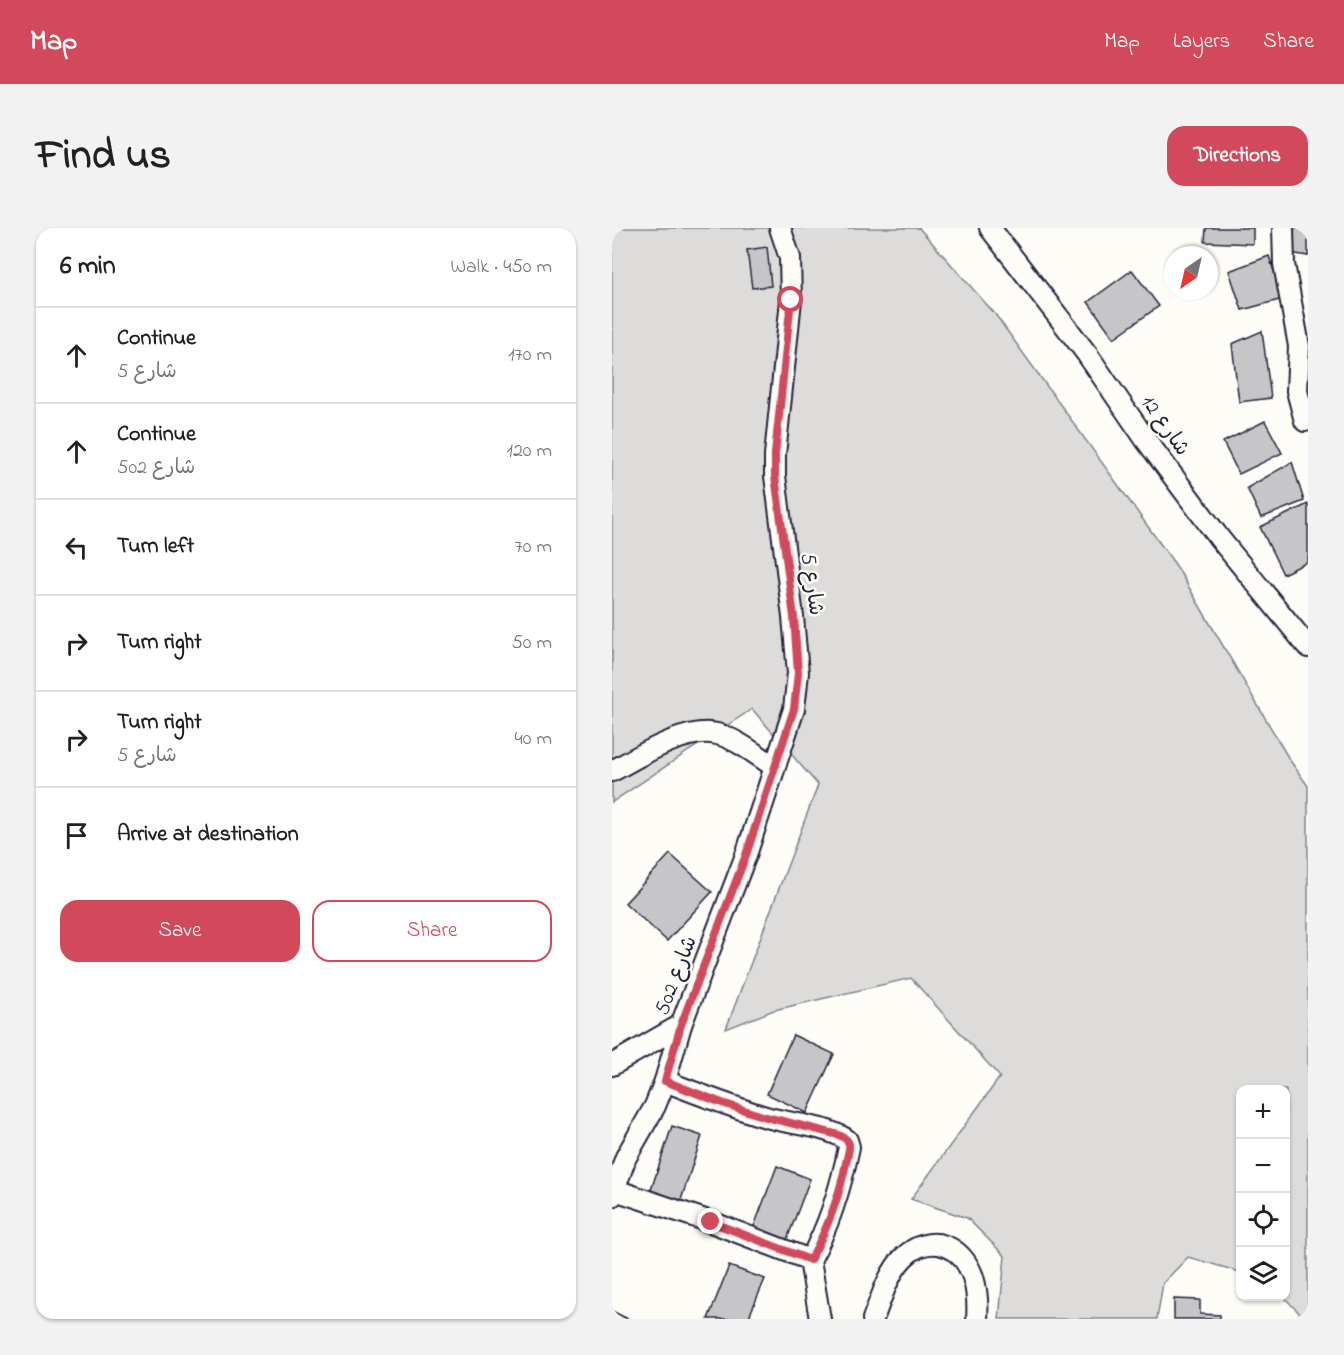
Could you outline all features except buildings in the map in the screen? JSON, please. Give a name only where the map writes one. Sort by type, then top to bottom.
[{"type":"street","name":"شارع 5","points":[[774,766],[794,709],[798,673],[794,617],[775,476],[775,454],[791,300],[790,258],[780,228]]},
{"type":"street","name":"شارع 12","points":[[990,228],[1080,344],[1146,440],[1220,539],[1308,647]]},
{"type":"street","points":[[1283,228],[1284,264],[1304,343],[1297,391],[1305,421]]},
{"type":"street","points":[[612,771],[653,749],[689,735],[706,732],[718,734],[732,741],[774,766]]},
{"type":"street","name":"شارع 502","points":[[613,1191],[626,1157],[655,1106],[665,1081],[681,1025],[746,855],[774,766]]},
{"type":"street","points":[[612,1065],[681,1025]]},
{"type":"street","points":[[665,1081],[722,1103],[781,1122],[826,1131],[847,1140],[849,1147],[835,1205],[825,1232],[810,1260],[820,1319]]},
{"type":"street","points":[[613,1191],[711,1222],[810,1260]]},
{"type":"street","points":[[873,1319],[899,1263],[918,1247],[931,1243],[942,1244],[955,1252],[973,1276],[977,1319]]},
{"type":"shaded area","points":[[612,228],[919,228],[995,314],[1177,567],[1289,759],[1308,786],[1308,1319],[1305,1319],[1288,1301],[1290,1301],[1290,1085],[1236,1085],[1236,1271],[1188,1257],[1163,1283],[1157,1319],[999,1319],[1005,1256],[967,1218],[911,1199],[1000,1077],[911,978],[774,1010],[726,1029],[818,785],[752,709],[612,802]]},
{"type":"route","points":[[711,1222],[810,1260],[825,1232],[835,1205],[850,1145],[839,1135],[781,1122],[665,1081],[681,1025],[746,855],[794,709],[798,673],[794,617],[775,476],[775,454],[791,300]]}]
